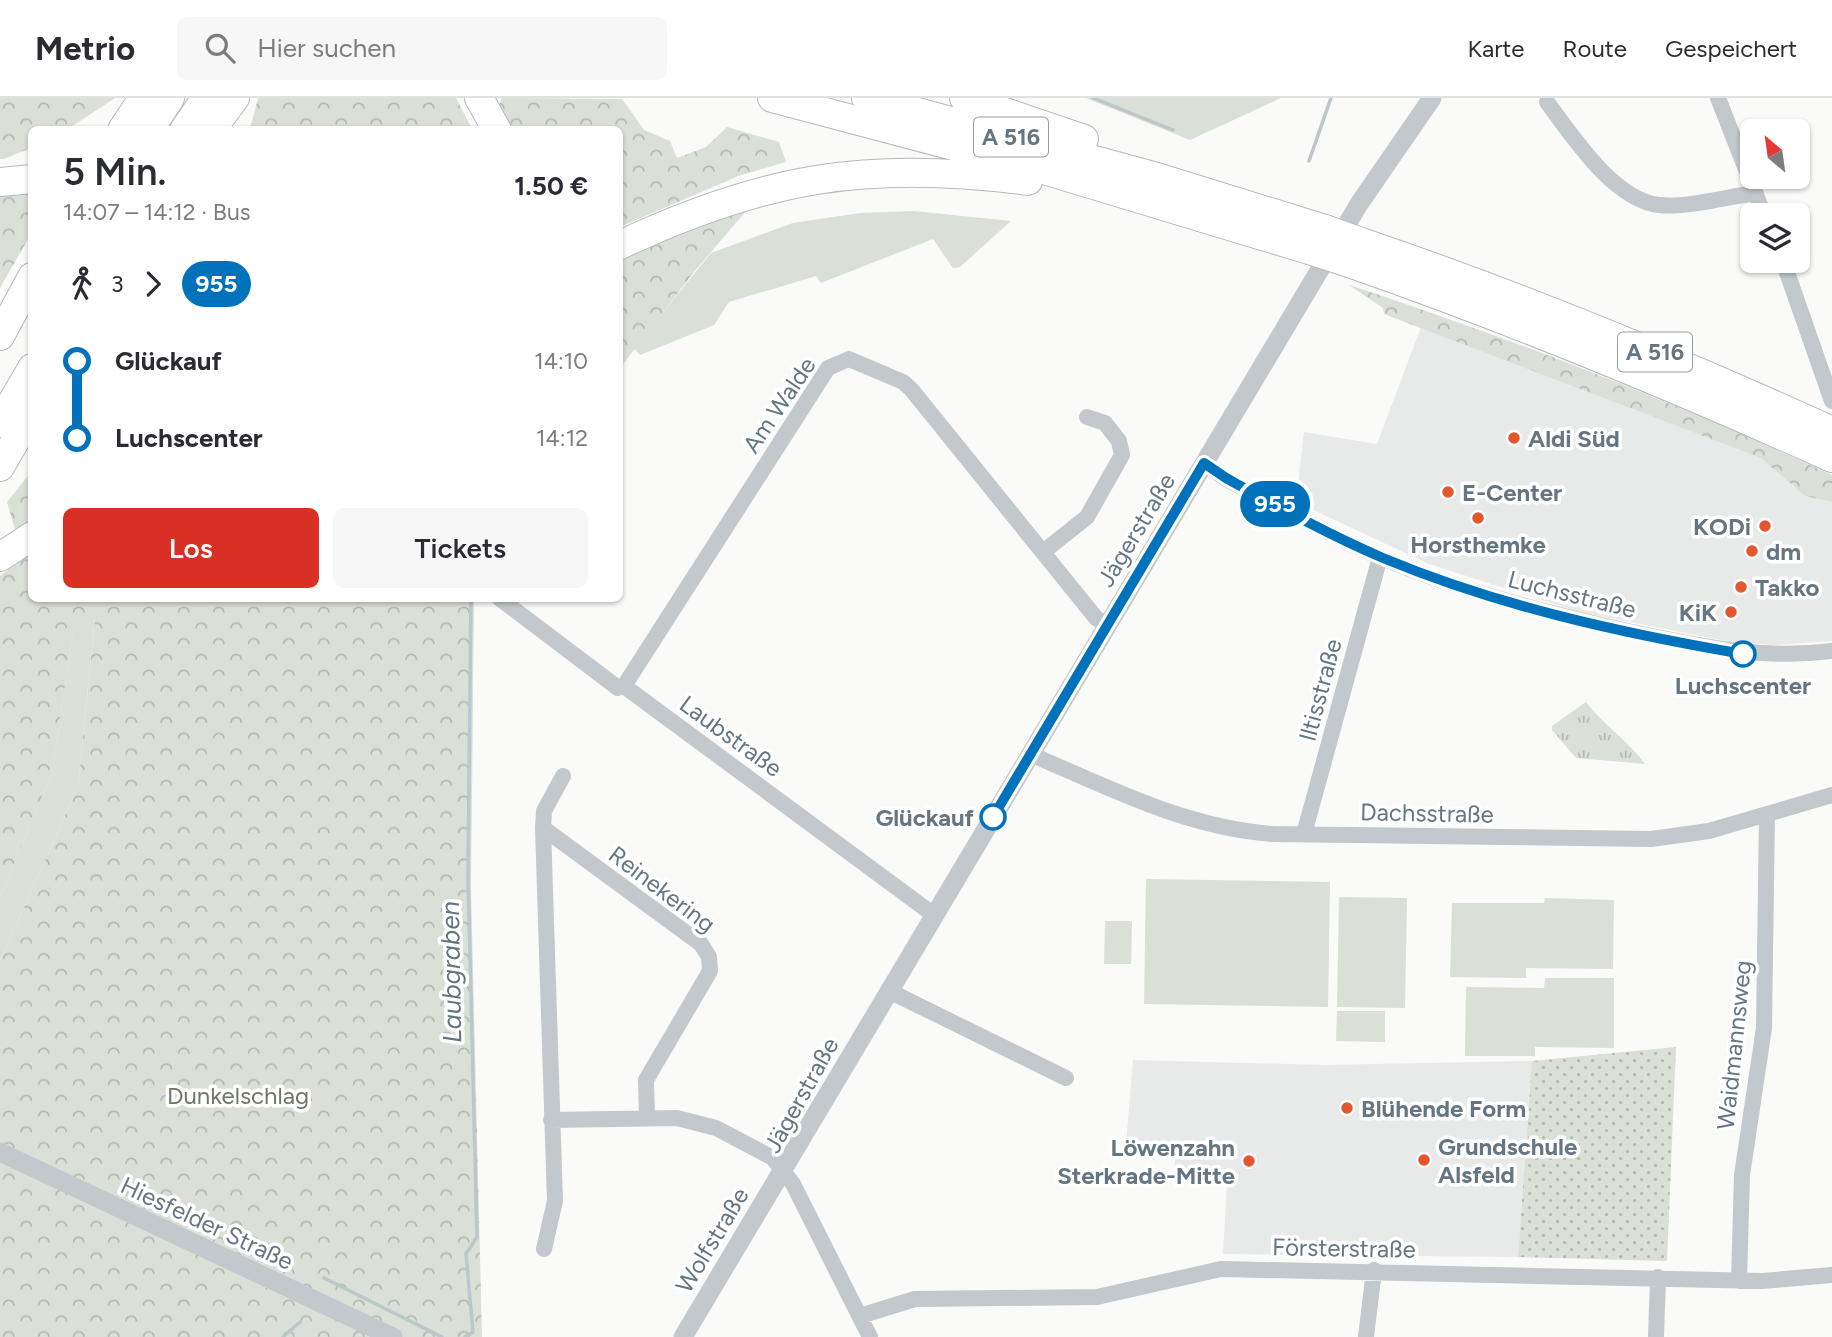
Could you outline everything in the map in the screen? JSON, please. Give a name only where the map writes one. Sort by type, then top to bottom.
[{"type":"highway","points":[[120,126],[170,98]]},
{"type":"highway","points":[[187,126],[206,98]]},
{"type":"highway","points":[[214,126],[235,98]]},
{"type":"highway","points":[[235,126],[246,98]]},
{"type":"highway","points":[[480,98],[495,126]]},
{"type":"highway","name":"A 516","points":[[772,98],[1108,188],[1317,239]]},
{"type":"highway","name":"A 516","points":[[866,98],[1157,177],[1358,253],[1832,458]]},
{"type":"highway","points":[[964,98],[998,105],[1120,152],[1157,177]]},
{"type":"highway","points":[[623,244],[729,201],[777,187],[842,175],[936,172],[1108,188]]},
{"type":"highway","points":[[0,182],[28,179]]},
{"type":"highway","name":"A 516","points":[[1358,253],[1455,274],[1827,419]]},
{"type":"highway","points":[[0,336],[28,284]]},
{"type":"highway","points":[[0,354],[28,311]]},
{"type":"highway","points":[[0,423],[28,375]]},
{"type":"highway","points":[[0,467],[28,419]]},
{"type":"highway","points":[[0,557],[28,539]]},
{"type":"street","name":"Jägerstraße","points":[[870,1337],[783,1169],[1359,204],[1432,98]]},
{"type":"street","points":[[1718,98],[1759,203]]},
{"type":"street","points":[[1547,103],[1581,147],[1629,197],[1662,206],[1755,193]]},
{"type":"street","points":[[1786,273],[1827,419]]},
{"type":"street","name":"Am Walde","points":[[624,687],[828,368],[840,360],[855,359],[907,385],[1096,618],[1107,625]]},
{"type":"street","points":[[1043,552],[1087,517],[1122,455],[1119,440],[1105,423],[1087,417]]},
{"type":"street","name":"Luchsstraße","points":[[1204,463],[1226,478],[1380,557],[1503,601],[1662,639],[1756,655],[1832,651]]},
{"type":"street","name":"Iltisstraße","points":[[1304,834],[1380,557]]},
{"type":"street","name":"Laubstraße","points":[[504,602],[618,688],[624,687],[934,915]]},
{"type":"street","name":"Dachsstraße","points":[[1030,754],[1196,822],[1242,832],[1651,839],[1697,833],[1832,795]]},
{"type":"street","points":[[544,1249],[555,1201],[543,828],[544,811],[563,776]]},
{"type":"street","name":"Waidmannsweg","points":[[1739,1280],[1742,1175],[1763,1028],[1767,814]]},
{"type":"street","name":"Reinekering","points":[[543,828],[701,944],[709,957],[710,971],[646,1080],[646,1117]]},
{"type":"street","points":[[889,991],[1066,1078]]},
{"type":"street","points":[[551,1120],[677,1118],[716,1128],[773,1157],[783,1169]]},
{"type":"street","name":"Hiesfelder Straße","points":[[0,1152],[393,1337]]},
{"type":"street","name":"Wolfstraße","points":[[683,1337],[783,1169]]},
{"type":"street","name":"Försterstraße","points":[[860,1316],[915,1299],[1097,1297],[1221,1269],[1374,1270],[1739,1280],[1832,1275]]},
{"type":"street","points":[[1366,1337],[1374,1270]]},
{"type":"street","points":[[1656,1337],[1658,1277]]},
{"type":"shaded area","points":[[1421,327],[1761,458],[1805,496],[1832,502],[1832,641],[1774,645],[1730,642],[1576,611],[1429,564],[1296,502],[1304,432],[1377,444]]},
{"type":"shaded area","points":[[1133,1060],[1324,1065],[1532,1061],[1518,1257],[1223,1254],[1227,1180],[1174,1174],[1176,1148],[1126,1144]]},
{"type":"green space","points":[[0,98],[115,98],[73,126],[28,126],[28,149],[0,159]]},
{"type":"green space","points":[[258,98],[456,98],[470,126],[251,126]]},
{"type":"green space","points":[[502,98],[622,99],[644,130],[670,141],[677,158],[706,147],[727,127],[779,142],[786,162],[738,176],[623,226],[623,126],[506,126],[498,108]]},
{"type":"green space","points":[[1086,98],[1281,98],[1190,140]]},
{"type":"green space","points":[[28,189],[28,239],[0,288],[0,190]]},
{"type":"green space","points":[[752,204],[694,272],[623,364],[623,256]]},
{"type":"green space","points":[[914,211],[1011,221],[960,267],[953,268],[933,239],[821,283],[816,276],[729,302],[714,325],[640,355],[634,348],[711,253],[793,223],[860,213]]},
{"type":"green space","points":[[1349,285],[1533,350],[1773,448],[1832,475],[1832,502],[1805,496],[1761,458],[1384,314],[1383,308]]},
{"type":"green space","points":[[28,476],[28,522],[15,530],[7,502]]},
{"type":"green space","name":"Dunkelschlag","points":[[28,553],[28,602],[474,602],[471,890],[482,1337],[0,1337],[0,961],[78,787],[95,618],[74,626],[52,773],[0,897],[0,576]]},
{"type":"green space","points":[[95,617],[78,787],[0,961],[0,897],[52,773],[74,625]]},
{"type":"green space","points":[[1586,702],[1645,764],[1576,758],[1552,730],[1552,726]]},
{"type":"green space","points":[[1146,879],[1330,882],[1328,1007],[1144,1004]]},
{"type":"green space","points":[[1339,897],[1407,898],[1405,1008],[1337,1007]]},
{"type":"green space","points":[[1545,898],[1614,900],[1613,969],[1526,968],[1526,978],[1450,977],[1452,903],[1544,903]]},
{"type":"green space","points":[[1105,921],[1132,921],[1131,964],[1104,964]]},
{"type":"green space","points":[[1545,978],[1614,978],[1614,1048],[1535,1047],[1535,1056],[1465,1056],[1466,987],[1544,988]]},
{"type":"green space","points":[[1337,1011],[1385,1011],[1385,1042],[1336,1041]]},
{"type":"green space","points":[[1676,1047],[1667,1261],[1518,1257],[1532,1061]]},
{"type":"waterway","points":[[1093,98],[1173,130]]},
{"type":"waterway","points":[[1309,161],[1331,98]]},
{"type":"waterway","name":"Laubgraben","points":[[465,1337],[473,1332],[466,1254],[477,1237],[468,874],[471,602]]},
{"type":"waterway","name":"Laubgraben","points":[[324,1278],[442,1337]]},
{"type":"waterway","name":"Laubgraben","points":[[283,1337],[300,1322]]},
{"type":"bus line","name":"955","points":[[993,817],[1204,463],[1226,478],[1297,516],[1380,557],[1453,584],[1521,607],[1578,621],[1743,654]]},
{"type":"place","name":"Aldi Süd","points":[[1514,438]]},
{"type":"place","name":"E-Center","points":[[1448,492]]},
{"type":"place","name":"Horsthemke","points":[[1478,518]]},
{"type":"place","name":"KODi","points":[[1765,526]]},
{"type":"place","name":"dm","points":[[1752,551]]},
{"type":"place","name":"Takko","points":[[1741,587]]},
{"type":"place","name":"KiK","points":[[1731,612]]},
{"type":"place","name":"Luchscenter","points":[[1743,654]]},
{"type":"place","name":"Glückauf","points":[[993,817]]},
{"type":"place","name":"Blühende Form","points":[[1347,1108]]},
{"type":"place","name":"Grundschule Alsfeld","points":[[1424,1160]]},
{"type":"place","name":"Löwenzahn Sterkrade-Mitte","points":[[1249,1161]]}]
